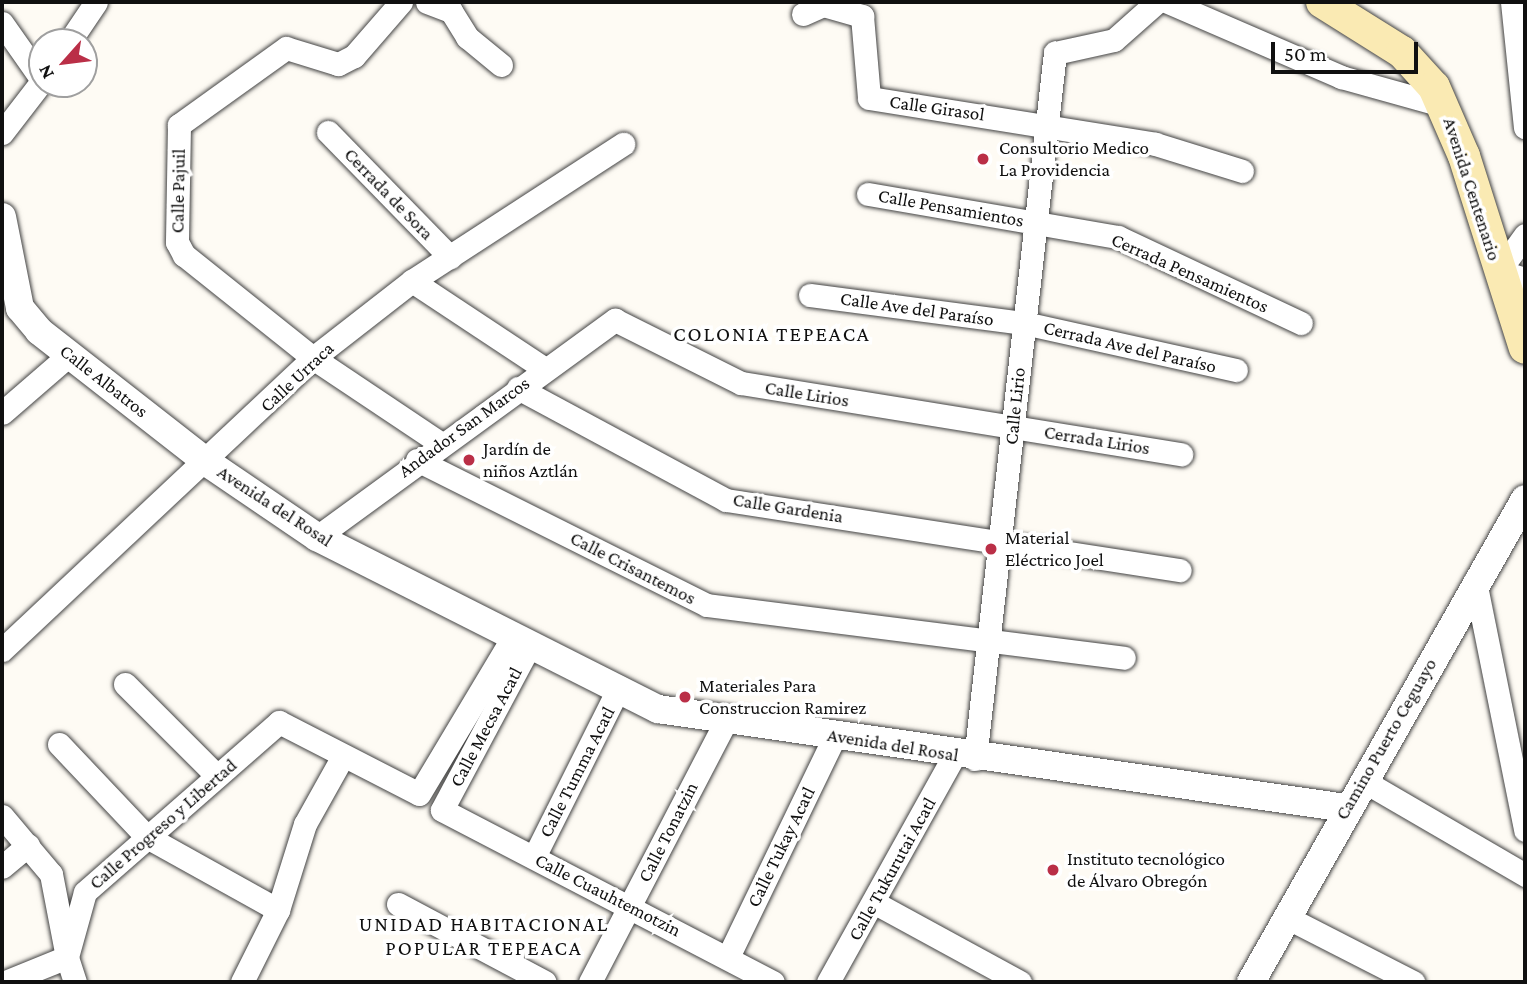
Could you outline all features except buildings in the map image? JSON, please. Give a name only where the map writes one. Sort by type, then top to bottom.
[{"type":"main road","name":"Avenida Centenario","points":[[1322,2],[1402,52],[1445,106],[1512,275],[1525,348]]},
{"type":"street","points":[[78,28],[96,2]]},
{"type":"street","name":"Calle Pajuil","points":[[401,2],[354,56],[338,64],[286,48],[179,125],[177,242],[184,256],[313,358],[440,443]]},
{"type":"street","points":[[427,2],[451,11],[467,37],[502,65]]},
{"type":"street","name":"Calle Lirio","points":[[965,757],[990,641],[1045,124],[1055,53],[1114,40],[1157,2]]},
{"type":"street","points":[[1168,2],[1341,78],[1445,106]]},
{"type":"street","points":[[1512,2],[1525,127]]},
{"type":"street","name":"Calle Girasol","points":[[803,14],[823,5],[862,16],[869,98],[1045,124]]},
{"type":"street","points":[[2,23],[28,61]]},
{"type":"street","points":[[2,133],[29,98]]},
{"type":"street","points":[[1045,124],[1155,144],[1242,171]]},
{"type":"street","name":"Cerrada de Sora","points":[[328,132],[450,257]]},
{"type":"street","name":"Calle Urraca","points":[[2,650],[208,463],[313,358],[412,281],[623,144]]},
{"type":"street","name":"Calle Pensamientos","points":[[868,194],[1035,222]]},
{"type":"street","points":[[2,217],[11,303]]},
{"type":"street","name":"Cerrada Pensamientos","points":[[1035,222],[1118,237],[1301,323]]},
{"type":"street","points":[[1512,275],[1525,235]]},
{"type":"street","points":[[412,281],[545,369]]},
{"type":"street","name":"Calle Ave del Paraíso","points":[[810,295],[1024,323]]},
{"type":"street","name":"Calle Albatros","points":[[11,303],[69,355],[208,463]]},
{"type":"street","name":"Andador San Marcos","points":[[317,537],[416,460],[615,320]]},
{"type":"street","name":"Calle Lirios","points":[[615,320],[741,383],[1013,427]]},
{"type":"street","name":"Cerrada Ave del Paraíso","points":[[1024,323],[1236,370]]},
{"type":"street","points":[[2,413],[69,355]]},
{"type":"street","name":"Calle Gardenia","points":[[518,388],[726,499],[1180,570]]},
{"type":"street","name":"Cerrada Lirios","points":[[1013,427],[1181,454]]},
{"type":"street","name":"Calle Crisantemos","points":[[416,460],[707,605],[1124,659]]},
{"type":"street","name":"Avenida del Rosal","points":[[208,463],[317,537],[659,709],[965,757],[1346,808]]},
{"type":"street","name":"Camino Puerto Ceguayo","points":[[1251,982],[1346,808],[1525,499]]},
{"type":"street","points":[[1475,582],[1525,830]]},
{"type":"street","points":[[242,982],[278,910],[305,824],[343,757],[419,794],[522,639]]},
{"type":"street","name":"Calle Mecsa Acatl","points":[[442,810],[522,639]]},
{"type":"street","points":[[125,684],[217,776]]},
{"type":"street","name":"Calle Tumma Acatl","points":[[534,857],[619,687]]},
{"type":"street","name":"Calle Tonatzin","points":[[590,982],[727,719]]},
{"type":"street","name":"Calle Progreso y Libertad","points":[[67,957],[85,892],[279,722],[343,757]]},
{"type":"street","name":"Calle Tukay Acatl","points":[[728,957],[835,736]]},
{"type":"street","points":[[59,744],[147,837],[278,910]]},
{"type":"street","name":"Calle Tukurutai Acatl","points":[[828,982],[965,757]]},
{"type":"street","points":[[1363,780],[1525,875]]},
{"type":"street","name":"Calle Cuauhtemotzin","points":[[442,810],[630,905],[773,982]]},
{"type":"street","points":[[2,817],[51,874],[67,957],[75,982]]},
{"type":"street","points":[[2,867],[27,845]]},
{"type":"street","points":[[875,903],[1020,982]]},
{"type":"street","points":[[398,904],[545,982]]},
{"type":"street","points":[[1286,917],[1413,982]]},
{"type":"street","points":[[5,982],[67,957]]},
{"type":"place","name":"Consultorio Medico La Providencia","points":[[983,159]]},
{"type":"place","name":"Jardín de niños Aztlán","points":[[469,460]]},
{"type":"place","name":"Material Eléctrico Joel","points":[[991,549]]},
{"type":"place","name":"Materiales Para Construccion Ramirez","points":[[685,697]]},
{"type":"place","name":"Instituto tecnológico de Álvaro Obregón","points":[[1053,870]]},
{"type":"district","name":"COLONIA TEPEACA","points":[[772,334]]},
{"type":"district","name":"UNIDAD HABITACIONAL POPULAR TEPEACA","points":[[484,936]]}]
